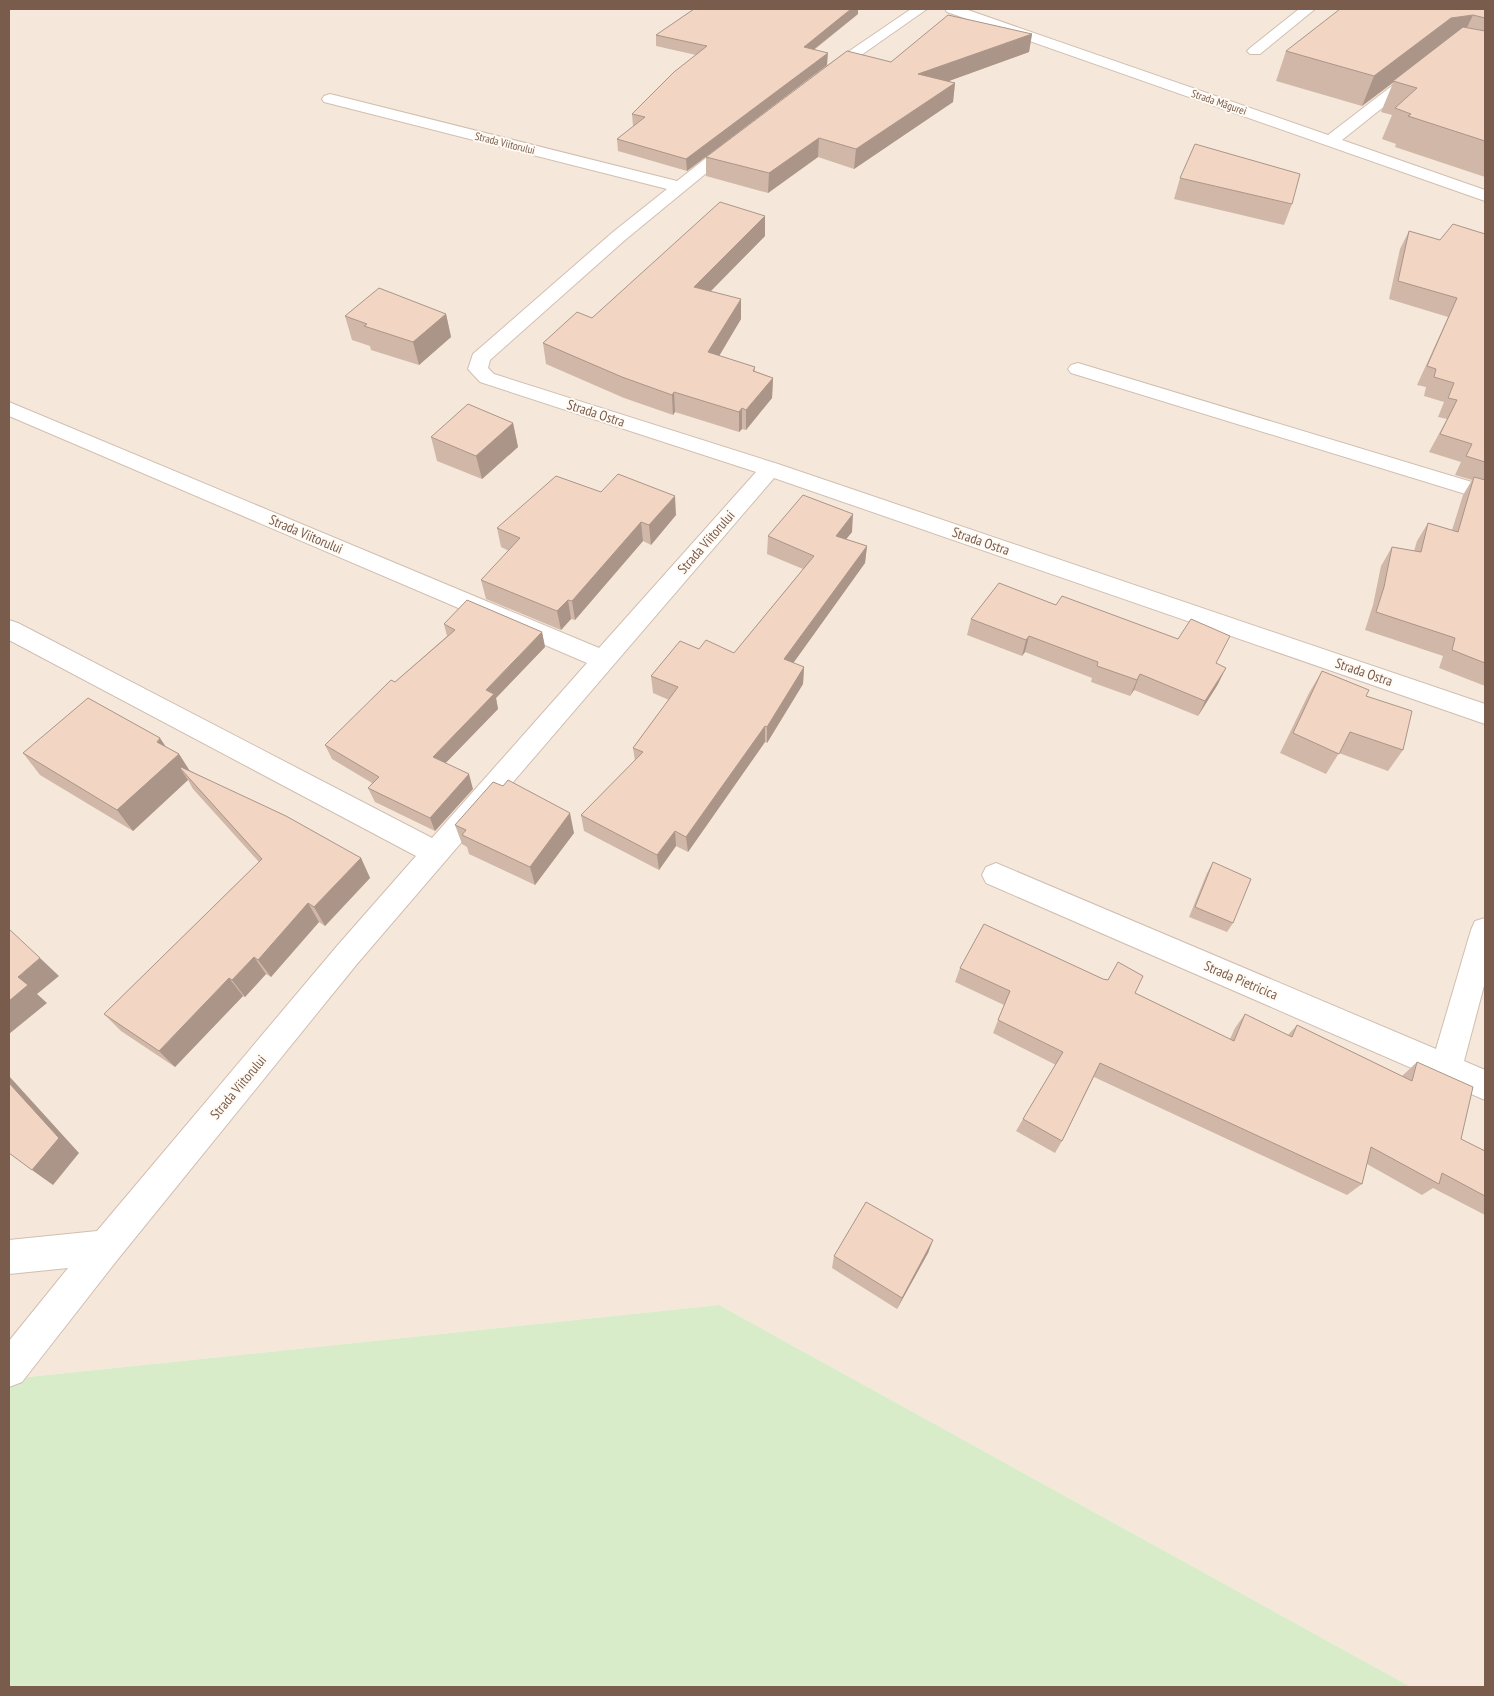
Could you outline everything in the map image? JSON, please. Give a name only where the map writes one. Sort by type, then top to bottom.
[{"type":"street","points":[[810,85],[920,9]]},
{"type":"street","name":"Strada Măgurei","points":[[952,9],[1485,196]]},
{"type":"street","points":[[1255,51],[1308,9]]},
{"type":"street","points":[[1330,141],[1429,64]]},
{"type":"street","name":"Strada Viitorului","points":[[330,99],[680,187]]},
{"type":"street","points":[[680,187],[749,132]]},
{"type":"street","name":"Strada Ostra","points":[[680,187],[619,236],[480,358],[478,369],[487,378],[770,469],[1485,714]]},
{"type":"street","points":[[1078,369],[1485,492]]},
{"type":"street","name":"Strada Viitorului","points":[[9,408],[603,660]]},
{"type":"street","name":"Strada Viitorului","points":[[9,1369],[106,1247],[347,955],[770,469]]},
{"type":"street","points":[[9,629],[435,853]]},
{"type":"street","name":"Strada Pietricica","points":[[996,875],[1485,1086]]},
{"type":"street","points":[[1446,1069],[1485,930]]},
{"type":"street","points":[[9,1257],[106,1247]]},
{"type":"shaded area","points":[[9,9],[1485,9],[1485,1687],[1411,1687],[719,1305],[9,1379]]},
{"type":"green space","points":[[719,1305],[1411,1687],[9,1687],[9,1379]]},
{"type":"building","points":[[694,9],[851,9],[804,47],[828,53],[686,159],[617,139],[645,117],[632,114],[674,72],[707,46],[656,35]]},
{"type":"building","points":[[1340,9],[1485,9],[1485,18],[1473,15],[1451,18],[1374,76],[1286,51]]},
{"type":"building","points":[[948,15],[1032,34],[918,74],[955,83],[856,149],[819,138],[769,173],[706,157],[847,51],[891,62]]},
{"type":"building","points":[[1463,27],[1485,31],[1485,141],[1408,116],[1411,114],[1395,108],[1417,88],[1393,81]]},
{"type":"building","points":[[1195,144],[1300,174],[1292,204],[1180,178]]},
{"type":"building","points":[[720,202],[765,216],[694,287],[741,299],[708,352],[755,367],[753,371],[773,378],[746,410],[742,408],[739,412],[674,392],[672,395],[622,377],[543,343],[577,312],[592,318]]},
{"type":"building","points":[[1453,224],[1485,234],[1485,462],[1466,456],[1472,444],[1440,434],[1457,400],[1448,398],[1454,383],[1434,377],[1436,369],[1427,366],[1457,298],[1398,281],[1409,231],[1440,240]]},
{"type":"building","points":[[379,288],[446,314],[413,342],[364,326],[367,324],[345,316]]},
{"type":"building","points":[[468,404],[513,423],[476,456],[431,437]]},
{"type":"building","points":[[618,474],[675,496],[649,525],[641,522],[572,601],[568,600],[557,611],[481,580],[520,538],[497,528],[556,476],[601,492]]},
{"type":"building","points":[[1474,477],[1485,480],[1485,663],[1452,650],[1455,638],[1376,612],[1384,587],[1392,547],[1421,552],[1428,523],[1458,532]]},
{"type":"building","points":[[803,495],[853,514],[836,536],[867,546],[784,659],[804,667],[767,727],[765,726],[686,837],[675,831],[657,855],[581,815],[643,752],[633,748],[678,687],[651,676],[680,641],[699,649],[706,640],[734,653],[814,556],[768,536]]},
{"type":"building","points":[[999,583],[1056,605],[1062,596],[1178,639],[1191,619],[1230,636],[1216,663],[1226,668],[1205,701],[1140,674],[1137,680],[1097,666],[1098,662],[1029,636],[1026,640],[971,619]]},
{"type":"building","points":[[467,600],[542,632],[486,690],[494,694],[433,757],[469,774],[430,818],[368,788],[379,777],[325,745],[391,680],[395,682],[455,630],[444,624]]},
{"type":"building","points":[[1322,671],[1369,690],[1366,696],[1412,711],[1403,750],[1350,732],[1339,754],[1293,733]]},
{"type":"building","points":[[88,698],[160,738],[157,742],[179,754],[117,810],[23,753]]},
{"type":"building","points":[[181,767],[286,816],[361,858],[314,907],[308,903],[258,960],[254,957],[232,980],[229,978],[159,1051],[104,1014],[262,859]]},
{"type":"building","points":[[508,780],[570,813],[530,867],[462,835],[466,830],[455,825],[493,782],[503,786]]},
{"type":"building","points":[[1213,862],[1251,879],[1233,923],[1195,907]]},
{"type":"building","points":[[984,924],[1103,979],[1108,980],[1118,962],[1143,976],[1135,993],[1234,1041],[1245,1014],[1292,1037],[1297,1025],[1412,1081],[1417,1062],[1473,1087],[1461,1139],[1485,1151],[1485,1196],[1442,1173],[1439,1184],[1371,1147],[1362,1184],[1100,1063],[1062,1141],[1023,1119],[1063,1052],[998,1020],[1010,991],[960,968]]},
{"type":"building","points":[[9,929],[40,958],[18,977],[28,985],[9,1001]]},
{"type":"building","points":[[9,1083],[59,1138],[32,1170],[9,1153]]},
{"type":"building","points":[[866,1202],[933,1240],[902,1298],[834,1256]]}]
